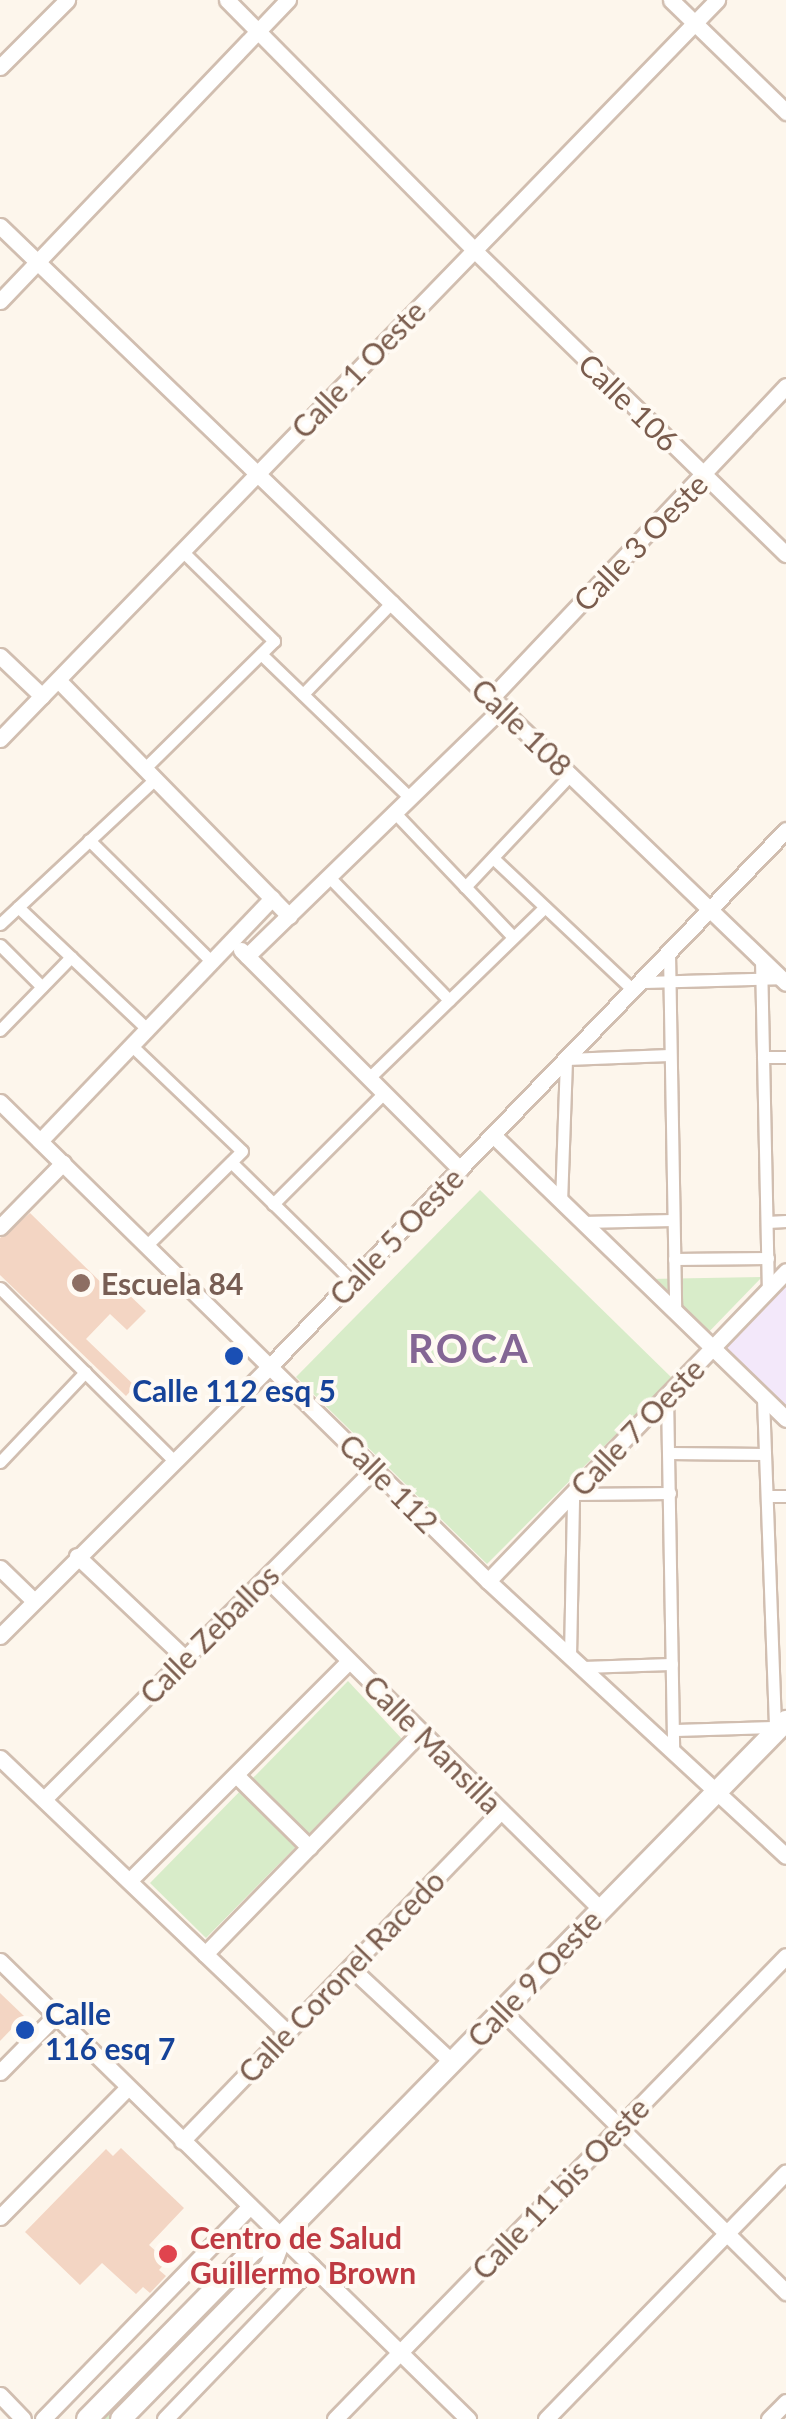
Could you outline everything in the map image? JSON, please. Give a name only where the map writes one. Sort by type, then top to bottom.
[{"type":"main road","name":"Calle 9 Oeste","points":[[87,2419],[253,2250],[282,2236],[779,1727]]},
{"type":"main road","name":"Calle 9 Oeste","points":[[120,2419],[270,2267],[282,2236]]},
{"type":"street","points":[[0,67],[67,0]]},
{"type":"street","name":"Calle 106","points":[[226,0],[473,249],[786,554]]},
{"type":"street","points":[[0,301],[288,0]]},
{"type":"street","points":[[672,0],[786,112]]},
{"type":"street","name":"Calle 1 Oeste","points":[[0,738],[60,681],[716,0]]},
{"type":"street","name":"Calle 108","points":[[0,226],[259,471],[784,981]]},
{"type":"street","name":"Calle 3 Oeste","points":[[247,956],[410,798],[786,386]]},
{"type":"street","points":[[0,924],[89,840],[274,642],[183,552]]},
{"type":"street","points":[[303,694],[393,602]]},
{"type":"street","points":[[261,654],[410,798]]},
{"type":"street","points":[[0,656],[42,696]]},
{"type":"street","points":[[60,681],[289,916]]},
{"type":"street","points":[[465,887],[571,774]]},
{"type":"street","points":[[394,813],[513,938]]},
{"type":"street","name":"Calle 5 Oeste","points":[[0,1636],[352,1282],[786,830]]},
{"type":"street","points":[[89,840],[211,961]]},
{"type":"street","points":[[492,858],[637,986],[668,981],[784,981]]},
{"type":"street","points":[[329,877],[448,1000]]},
{"type":"street","points":[[40,1140],[272,898]]},
{"type":"street","points":[[18,907],[146,1029]]},
{"type":"street","points":[[368,1078],[545,907]]},
{"type":"street","points":[[232,940],[460,1169]]},
{"type":"street","points":[[0,946],[42,987]]},
{"type":"street","points":[[669,952],[675,1312]]},
{"type":"street","points":[[0,1030],[71,957]]},
{"type":"street","points":[[761,958],[768,1290]]},
{"type":"street","points":[[131,1045],[242,1151],[147,1246]]},
{"type":"street","points":[[561,1202],[566,1059],[670,1055]]},
{"type":"street","points":[[763,1057],[786,1056]]},
{"type":"street","points":[[273,1204],[384,1094]]},
{"type":"street","name":"Calle 112","points":[[0,1102],[488,1582],[786,1856]]},
{"type":"street","points":[[493,1135],[786,1419]]},
{"type":"street","points":[[231,1162],[352,1282]]},
{"type":"street","points":[[0,1227],[63,1163]]},
{"type":"street","points":[[582,1222],[673,1220]]},
{"type":"street","points":[[767,1222],[786,1221]]},
{"type":"street","points":[[674,1259],[768,1258]]},
{"type":"street","name":"Calle 7 Oeste","points":[[488,1582],[786,1272]]},
{"type":"street","points":[[0,1288],[174,1461]]},
{"type":"street","points":[[0,1462],[85,1372]]},
{"type":"street","points":[[668,1395],[674,1754]]},
{"type":"street","points":[[673,1730],[779,1727],[779,1664],[763,1398]]},
{"type":"street","points":[[669,1454],[766,1454]]},
{"type":"street","name":"Calle Zeballos","points":[[44,1800],[374,1469]]},
{"type":"street","points":[[670,1493],[572,1494],[575,1662],[672,1664]]},
{"type":"street","points":[[767,1496],[786,1496]]},
{"type":"street","points":[[78,1556],[185,1658]]},
{"type":"street","points":[[0,1568],[34,1601]]},
{"type":"street","name":"Calle Mansilla","points":[[266,1578],[601,1910]]},
{"type":"street","points":[[129,1881],[350,1661]]},
{"type":"street","points":[[206,1954],[421,1732]]},
{"type":"street","points":[[0,1758],[287,2032]]},
{"type":"street","points":[[236,1775],[309,1848]]},
{"type":"street","name":"Calle Coronel Racedo","points":[[182,2141],[500,1811]]},
{"type":"street","name":"Calle 11 bis Oeste","points":[[335,2419],[786,1956]]},
{"type":"street","points":[[0,1962],[468,2419]]},
{"type":"street","points":[[350,1967],[452,2062]]},
{"type":"street","points":[[502,2011],[786,2292]]},
{"type":"street","points":[[0,2072],[56,2015]]},
{"type":"street","points":[[4,2205],[128,2087]]},
{"type":"street","points":[[546,2419],[786,2172]]},
{"type":"street","points":[[43,2419],[250,2206]]},
{"type":"street","points":[[165,2419],[312,2266]]},
{"type":"street","points":[[0,2396],[23,2419]]},
{"type":"street","points":[[769,2419],[786,2402]]},
{"type":"shaded area","points":[[786,1271],[786,1419],[712,1348]]},
{"type":"green space","points":[[480,1190],[672,1378],[487,1564],[296,1377]]},
{"type":"green space","points":[[762,1277],[702,1339],[648,1279]]},
{"type":"green space","points":[[348,1681],[402,1739],[206,1938],[150,1883]]},
{"type":"green space","points":[[248,2268],[249,2275],[109,2419],[97,2419]]},
{"type":"building","points":[[30,1213],[118,1299],[125,1291],[146,1311],[127,1330],[110,1314],[86,1339],[135,1386],[126,1396],[0,1275],[0,1238]]},
{"type":"building","points":[[0,1993],[24,2016],[0,2041]]},
{"type":"building","points":[[121,2148],[184,2208],[149,2245],[167,2261],[159,2270],[166,2276],[150,2293],[143,2287],[136,2294],[102,2263],[80,2285],[25,2232],[106,2149],[113,2156]]},
{"type":"place","name":"Escuela 84","points":[[81,1283]]},
{"type":"place","name":"Calle 112 esq 5","points":[[234,1356]]},
{"type":"place","name":"Calle 116 esq 7","points":[[25,2030]]},
{"type":"place","name":"Centro de Salud Guillermo Brown","points":[[168,2254]]},
{"type":"district","name":"ROCA","points":[[469,1348]]}]
